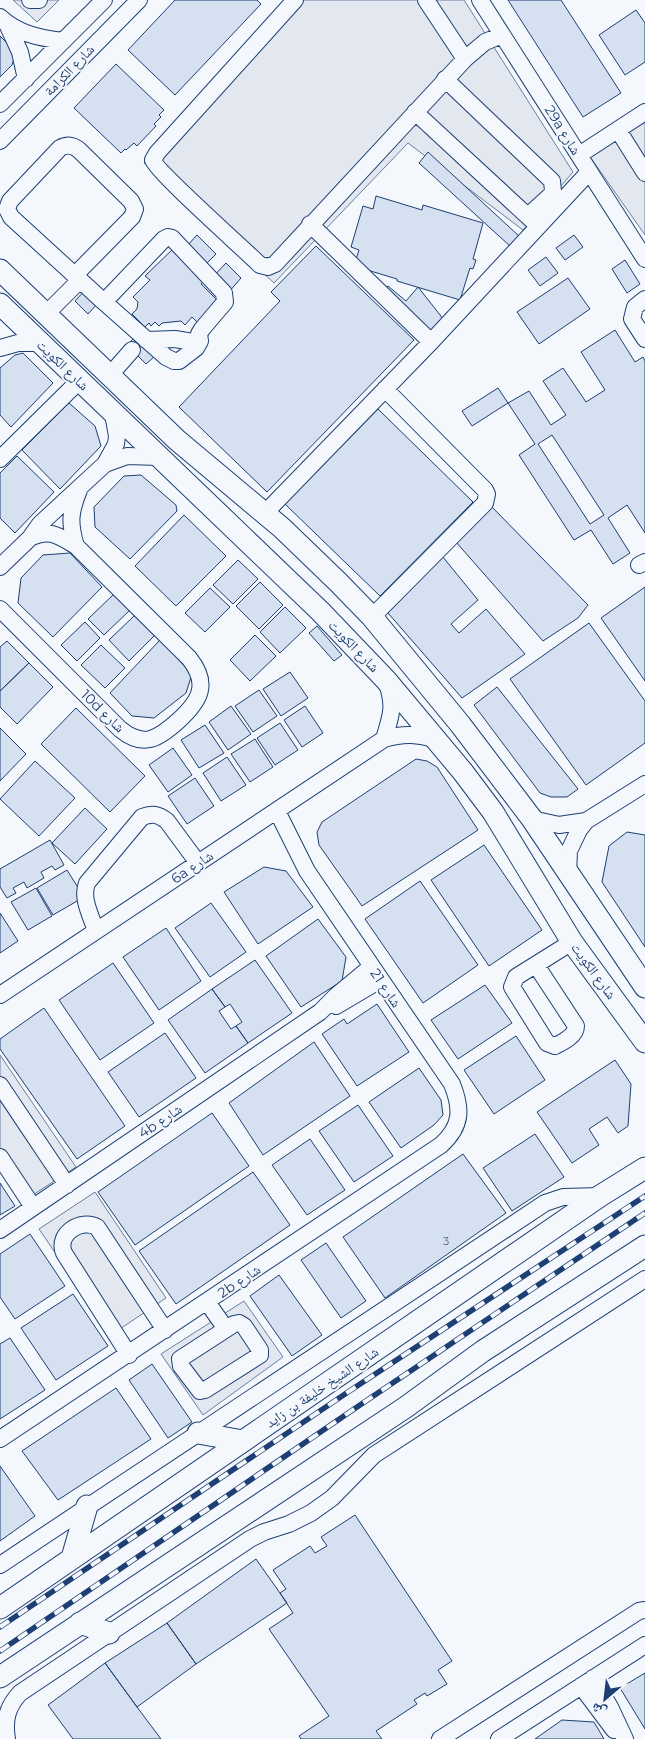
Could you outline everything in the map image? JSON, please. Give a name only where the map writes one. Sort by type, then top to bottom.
[{"type":"main road","points":[[0,258],[16,286]]},
{"type":"main road","name":"شارع الكويت","points":[[0,270],[157,421],[202,462],[265,513],[372,617],[460,724],[532,819],[645,987]]},
{"type":"main road","name":"شارع الكويت","points":[[0,304],[290,582],[386,680],[438,740],[493,812],[572,942],[644,1042]]},
{"type":"main road","points":[[290,582],[286,568],[288,564],[297,559],[302,560],[338,582]]},
{"type":"main road","points":[[547,899],[565,920],[576,927],[583,926],[589,922],[593,916],[593,909]]},
{"type":"main road","name":"شارع الشيخ خليفة بن زايد","points":[[0,1608],[600,1196],[645,1168]]},
{"type":"main road","points":[[0,1677],[406,1407],[483,1351],[641,1249]]},
{"type":"main road","points":[[198,1432],[243,1441]]},
{"type":"main road","points":[[72,1558],[88,1506]]},
{"type":"main road","points":[[80,1623],[109,1634]]},
{"type":"street","points":[[30,0],[39,0]]},
{"type":"street","name":"شارع الكرامة","points":[[0,104],[104,0]]},
{"type":"street","name":"شارع الكرامة","points":[[0,141],[139,0]]},
{"type":"street","points":[[295,0],[156,153],[153,160],[170,180],[264,267],[275,264],[310,224],[465,59],[485,42],[502,35]]},
{"type":"street","points":[[426,0],[465,59]]},
{"type":"street","name":"29a شارع","points":[[480,0],[645,259]]},
{"type":"street","points":[[3,20],[28,34],[63,41]]},
{"type":"street","points":[[3,20],[20,52],[26,79]]},
{"type":"street","points":[[265,513],[431,342],[533,222],[551,195],[553,186],[550,177],[445,79]]},
{"type":"street","points":[[415,112],[533,222]]},
{"type":"street","points":[[579,155],[645,112]]},
{"type":"street","points":[[618,130],[645,173]]},
{"type":"street","points":[[46,314],[78,278],[132,217],[135,209],[131,201],[79,150],[65,145],[10,201],[7,209],[11,216],[78,278],[104,302],[140,342],[174,361],[183,359],[199,343],[199,334],[224,304],[226,296],[170,237],[164,239],[104,302]]},
{"type":"street","points":[[533,222],[590,172]]},
{"type":"street","points":[[310,224],[431,342]]},
{"type":"street","points":[[645,299],[635,307],[632,313],[632,318],[645,339]]},
{"type":"street","points":[[110,375],[140,342]]},
{"type":"street","points":[[0,348],[18,343],[40,343]]},
{"type":"street","points":[[0,460],[79,381]]},
{"type":"street","points":[[372,617],[487,499],[487,494],[482,487],[385,389]]},
{"type":"street","points":[[0,567],[30,538],[40,524],[105,464],[116,444],[117,436],[113,414]]},
{"type":"street","points":[[105,464],[127,456],[159,458]]},
{"type":"street","points":[[76,546],[70,519],[81,486]]},
{"type":"street","name":"10d شارع","points":[[0,609],[127,734],[144,740],[163,734],[192,708],[198,699],[201,688],[200,677],[196,667],[189,658],[76,546],[55,534],[38,534],[30,538]]},
{"type":"street","points":[[384,739],[391,717],[392,706],[386,680]]},
{"type":"street","name":"6a شارع","points":[[0,995],[384,739],[403,734],[412,734],[438,740]]},
{"type":"street","points":[[568,874],[569,851],[579,830],[586,821],[645,784]]},
{"type":"street","points":[[96,931],[84,896],[85,887],[142,817],[148,814],[161,816],[198,863]]},
{"type":"street","name":"شارع 21","points":[[272,814],[307,871],[452,1084],[460,1107]]},
{"type":"street","points":[[532,819],[559,825],[586,821]]},
{"type":"street","points":[[536,965],[577,1029],[573,1035],[555,1046],[547,1042],[512,986],[516,977],[572,942]]},
{"type":"street","name":"4b شارع","points":[[0,1230],[320,1012],[346,1000],[376,973]]},
{"type":"street","points":[[0,1085],[66,1185]]},
{"type":"street","name":"2b شارع","points":[[0,1440],[441,1145],[455,1129],[460,1107]]},
{"type":"street","points":[[0,1157],[33,1208]]},
{"type":"street","points":[[0,1565],[545,1203],[563,1197],[600,1196]]},
{"type":"street","points":[[129,1354],[64,1253],[62,1242],[68,1233],[80,1225],[86,1223],[98,1227],[165,1330]]},
{"type":"street","points":[[7,1739],[8,1712],[20,1693],[250,1539],[264,1532],[289,1524],[317,1510],[332,1498],[374,1455],[645,1279]]},
{"type":"street","points":[[208,1302],[226,1329]]},
{"type":"street","points":[[236,1323],[242,1324],[260,1350],[260,1355],[205,1390],[200,1391],[181,1366],[180,1359],[226,1329],[236,1323]]},
{"type":"street","points":[[440,1739],[634,1614],[645,1610]]},
{"type":"street","points":[[498,1739],[645,1645]]},
{"type":"street","points":[[587,1682],[621,1739]]},
{"type":"street","points":[[587,1682],[610,1707],[625,1739]]},
{"type":"shaded area","points":[[13,0],[59,0],[37,22]]},
{"type":"shaded area","points":[[294,0],[464,0],[573,172],[523,230],[408,143],[274,283],[144,163]]},
{"type":"shaded area","points":[[645,109],[645,235],[586,151]]},
{"type":"shaded area","points":[[0,1055],[76,1167],[22,1202],[0,1170]]},
{"type":"shaded area","points":[[95,1192],[166,1298],[111,1335],[39,1229]]},
{"type":"shaded area","points":[[244,1301],[283,1357],[203,1415],[161,1354]]},
{"type":"building","points":[[175,0],[257,0],[261,4],[175,95],[128,50]]},
{"type":"building","points":[[508,0],[561,0],[621,93],[583,117]]},
{"type":"building","points":[[636,10],[645,23],[645,62],[625,75],[599,35]]},
{"type":"building","points":[[0,36],[16,52],[12,65],[0,77]]},
{"type":"building","points":[[116,64],[164,110],[159,115],[161,117],[154,124],[156,126],[137,146],[134,143],[121,153],[74,108]]},
{"type":"building","points":[[428,152],[520,237],[511,247],[419,163]]},
{"type":"building","points":[[376,196],[422,210],[423,205],[483,223],[473,259],[476,260],[473,269],[470,268],[460,300],[354,266],[359,250],[351,247],[363,206],[373,209]]},
{"type":"building","points":[[197,235],[216,254],[206,264],[187,246]]},
{"type":"building","points":[[574,235],[583,247],[565,260],[556,248]]},
{"type":"building","points":[[316,246],[414,340],[267,492],[179,407],[280,301],[271,292]]},
{"type":"building","points":[[174,248],[205,280],[201,284],[220,303],[199,324],[192,317],[185,325],[181,321],[162,323],[159,326],[155,322],[151,326],[149,323],[145,327],[132,314],[137,309],[138,302],[133,297],[150,280],[145,276]]},
{"type":"building","points":[[546,257],[558,273],[540,286],[528,270]]},
{"type":"building","points":[[625,260],[640,284],[627,293],[612,269]]},
{"type":"building","points":[[226,263],[241,278],[228,293],[212,278]]},
{"type":"building","points":[[568,278],[590,309],[539,344],[517,312]]},
{"type":"building","points":[[388,286],[406,301],[418,287],[444,320],[429,336],[383,290]]},
{"type":"building","points":[[85,290],[98,303],[88,314],[75,301]]},
{"type":"building","points":[[615,330],[635,362],[643,357],[645,361],[645,533],[627,505],[608,518],[630,553],[613,564],[591,530],[574,540],[519,455],[535,444],[508,403],[529,391],[551,425],[566,415],[543,381],[563,368],[586,402],[605,390],[581,352]],"holes":[[[552,435],[604,515],[590,524],[538,444]]]},
{"type":"building","points":[[135,337],[154,357],[146,364],[127,345]]},
{"type":"building","points":[[23,353],[53,383],[11,427],[0,415],[0,368],[15,355]]},
{"type":"building","points":[[498,388],[508,403],[472,426],[462,411]]},
{"type":"building","points":[[69,403],[95,426],[101,446],[60,489],[22,450]]},
{"type":"building","points":[[378,409],[473,502],[380,596],[285,504]]},
{"type":"building","points":[[17,456],[54,492],[15,533],[0,518],[0,473]]},
{"type":"building","points":[[141,475],[176,505],[177,511],[130,559],[95,527],[94,507],[124,476]]},
{"type":"building","points":[[491,506],[588,605],[578,618],[543,641],[456,542]]},
{"type":"building","points":[[184,515],[226,556],[176,606],[135,566]]},
{"type":"building","points":[[70,553],[102,587],[53,637],[18,603],[21,578],[43,555]]},
{"type":"building","points":[[442,556],[478,600],[451,624],[459,633],[486,609],[525,654],[462,698],[388,613]]},
{"type":"building","points":[[238,560],[258,579],[233,604],[213,585]]},
{"type":"building","points":[[260,582],[283,605],[259,629],[236,606]]},
{"type":"building","points":[[645,587],[645,681],[601,618]]},
{"type":"building","points":[[210,588],[230,607],[205,632],[185,613]]},
{"type":"building","points":[[114,594],[130,610],[104,635],[88,619]]},
{"type":"building","points":[[285,607],[306,628],[280,653],[260,632]]},
{"type":"building","points":[[135,615],[155,635],[129,661],[109,640]]},
{"type":"building","points":[[85,622],[100,638],[77,661],[61,645]]},
{"type":"building","points":[[589,623],[645,701],[645,743],[586,785],[510,679]]},
{"type":"building","points":[[317,626],[342,655],[334,661],[309,633]]},
{"type":"building","points":[[255,635],[276,656],[250,681],[230,660]]},
{"type":"building","points":[[160,640],[192,674],[186,693],[154,718],[132,716],[110,693]]},
{"type":"building","points":[[7,641],[29,663],[0,691],[0,647]]},
{"type":"building","points":[[101,645],[125,668],[105,688],[81,665]]},
{"type":"building","points":[[29,663],[53,687],[17,724],[0,707],[0,691]]},
{"type":"building","points":[[290,672],[308,698],[281,716],[263,689]]},
{"type":"building","points":[[497,687],[578,789],[567,797],[551,797],[540,793],[474,705]]},
{"type":"building","points":[[259,690],[277,716],[253,732],[235,706]]},
{"type":"building","points":[[231,706],[251,734],[228,750],[209,722]]},
{"type":"building","points":[[305,706],[323,733],[302,747],[284,720]]},
{"type":"building","points":[[76,708],[145,776],[110,812],[41,744]]},
{"type":"building","points":[[280,723],[298,750],[275,765],[257,738]]},
{"type":"building","points":[[205,725],[224,753],[199,768],[181,740]]},
{"type":"building","points":[[0,728],[26,754],[0,781]]},
{"type":"building","points":[[255,739],[273,767],[250,782],[231,754]]},
{"type":"building","points":[[173,748],[192,775],[168,792],[149,765]]},
{"type":"building","points":[[227,757],[246,785],[221,801],[203,773]]},
{"type":"building","points":[[416,759],[427,761],[437,767],[478,830],[362,906],[319,845],[317,832],[322,822]]},
{"type":"building","points":[[35,761],[75,798],[39,836],[0,799]]},
{"type":"building","points":[[195,778],[214,806],[187,824],[168,796]]},
{"type":"building","points":[[85,808],[107,829],[75,864],[52,843]]},
{"type":"building","points":[[627,832],[645,835],[645,947],[602,882],[609,846]]},
{"type":"building","points":[[50,840],[64,865],[55,870],[52,866],[41,872],[44,878],[27,888],[24,882],[13,888],[16,893],[7,898],[0,887],[0,869]]},
{"type":"building","points":[[484,845],[542,930],[489,966],[431,880]]},
{"type":"building","points":[[264,867],[286,871],[313,907],[258,944],[224,892]]},
{"type":"building","points":[[67,870],[84,897],[53,915],[37,888]]},
{"type":"building","points":[[420,881],[478,965],[423,1003],[365,919]]},
{"type":"building","points":[[36,888],[52,916],[28,930],[11,902]]},
{"type":"building","points":[[211,903],[246,952],[210,977],[175,928]]},
{"type":"building","points":[[0,913],[18,941],[0,953]]},
{"type":"building","points":[[318,919],[346,957],[342,981],[301,1007],[266,956]]},
{"type":"building","points":[[166,928],[201,981],[159,1010],[123,957]]},
{"type":"building","points":[[255,960],[292,1013],[248,1043],[236,1026],[242,1022],[230,1004],[225,1007],[212,989]]},
{"type":"building","points":[[113,963],[154,1023],[100,1060],[59,1000]]},
{"type":"building","points":[[485,985],[512,1023],[458,1059],[431,1020]]},
{"type":"building","points":[[212,989],[225,1007],[219,1011],[231,1029],[236,1026],[248,1043],[205,1073],[168,1020]]},
{"type":"building","points":[[377,1004],[409,1052],[357,1086],[322,1034],[344,1019],[347,1024]]},
{"type":"building","points":[[44,1008],[125,1126],[77,1159],[0,1049],[0,1039]]},
{"type":"building","points":[[165,1033],[196,1078],[139,1117],[108,1072]]},
{"type":"building","points":[[516,1036],[545,1080],[494,1114],[464,1070]]},
{"type":"building","points":[[314,1042],[350,1096],[263,1155],[229,1103]]},
{"type":"building","points":[[615,1060],[631,1084],[628,1126],[618,1133],[607,1117],[589,1129],[599,1145],[572,1163],[537,1112]]},
{"type":"building","points":[[419,1068],[441,1100],[443,1115],[434,1125],[401,1148],[369,1102]]},
{"type":"building","points":[[358,1105],[393,1156],[354,1182],[319,1131]]},
{"type":"building","points":[[212,1113],[249,1166],[135,1245],[98,1192]]},
{"type":"building","points":[[535,1134],[564,1177],[512,1211],[483,1168]]},
{"type":"building","points":[[310,1139],[345,1190],[307,1215],[272,1165]]},
{"type":"building","points":[[463,1154],[506,1213],[385,1298],[343,1237]]},
{"type":"building","points":[[253,1172],[290,1225],[176,1304],[139,1251]]},
{"type":"building","points":[[0,1183],[15,1206],[0,1215]]},
{"type":"building","points":[[30,1234],[65,1286],[15,1319],[0,1297],[0,1254]]},
{"type":"building","points":[[326,1243],[366,1301],[341,1318],[301,1260]]},
{"type":"building","points":[[279,1275],[322,1335],[292,1356],[250,1296]]},
{"type":"building","points":[[73,1294],[108,1346],[56,1380],[21,1328]]},
{"type":"building","points":[[10,1338],[45,1390],[0,1419],[0,1344]]},
{"type":"building","points":[[152,1364],[192,1422],[168,1438],[129,1380]]},
{"type":"building","points":[[116,1388],[151,1439],[58,1500],[22,1451]]},
{"type":"building","points":[[0,1466],[35,1516],[0,1541]]},
{"type":"building","points":[[355,1515],[452,1661],[438,1670],[447,1684],[427,1696],[425,1693],[414,1700],[417,1704],[376,1731],[382,1739],[301,1739],[299,1736],[329,1716],[269,1629],[293,1613],[280,1593],[286,1589],[273,1570],[310,1546],[315,1553],[327,1546],[321,1537]]},
{"type":"building","points":[[256,1559],[287,1603],[196,1664],[167,1623]]},
{"type":"building","points":[[167,1623],[196,1664],[137,1707],[105,1663]]},
{"type":"building","points":[[105,1663],[161,1739],[73,1739],[48,1705]]},
{"type":"building","points":[[645,1673],[645,1729],[620,1688]]},
{"type":"building","points":[[562,1720],[594,1722],[604,1739],[535,1739]]},
{"type":"railway","points":[[0,1627],[348,1392],[645,1196]]},
{"type":"railway","points":[[0,1651],[645,1213]]}]
